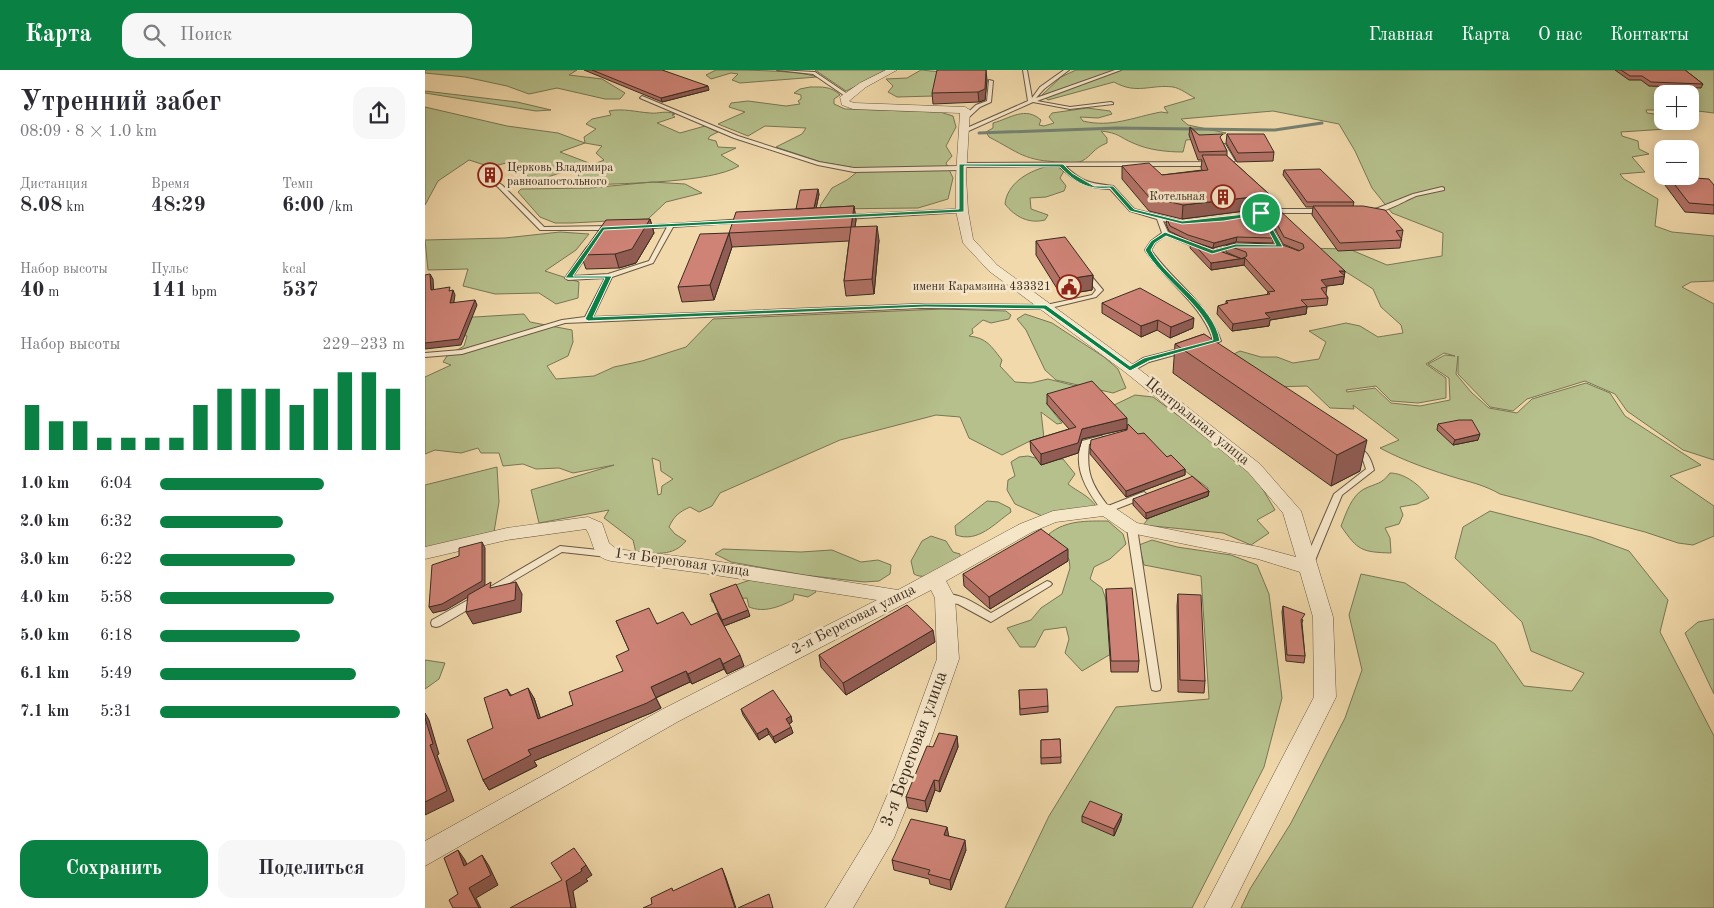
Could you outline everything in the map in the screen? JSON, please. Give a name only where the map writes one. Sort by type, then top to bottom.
[{"type":"street","points":[[893,70],[847,95],[843,99],[845,103],[853,106],[965,110],[965,118]]},
{"type":"street","name":"Центральная улица","points":[[965,118],[962,132],[961,166],[962,211],[967,240],[993,268],[1130,368],[1254,468],[1292,512],[1323,618],[1325,697],[1217,908]]},
{"type":"street","points":[[1106,510],[1132,528],[1259,553],[1307,567]]},
{"type":"street","name":"2-я Береговая улица","points":[[425,854],[671,715],[900,597],[940,588],[1026,528],[1053,517],[1106,510]]},
{"type":"street","name":"1-я Береговая улица","points":[[425,553],[507,534],[588,523],[594,525],[597,529],[601,546],[611,555],[702,566],[900,597]]},
{"type":"street","name":"3-я Береговая улица","points":[[837,908],[881,838],[901,791],[948,659],[940,588]]},
{"type":"lane","points":[[779,70],[812,71],[847,95]]},
{"type":"lane","points":[[1025,70],[1030,102]]},
{"type":"lane","points":[[1030,102],[1043,88],[1067,70]]},
{"type":"lane","points":[[962,132],[1030,102],[1119,70]]},
{"type":"lane","points":[[1600,70],[1611,70]]},
{"type":"lane","points":[[965,118],[978,106],[989,102],[991,80]]},
{"type":"lane","points":[[642,97],[736,136],[818,163],[854,170],[961,166],[1177,165],[1232,162],[1223,145]]},
{"type":"lane","points":[[1030,102],[1070,108],[1111,103]]},
{"type":"lane","points":[[1061,165],[1070,174],[1093,188],[1111,187],[1132,210],[1182,222]]},
{"type":"lane","points":[[1177,165],[1184,171]]},
{"type":"lane","points":[[487,177],[500,186],[542,229],[622,228]]},
{"type":"lane","points":[[1366,211],[1379,210],[1415,195],[1442,189]]},
{"type":"lane","points":[[1243,216],[1291,210],[1330,211]]},
{"type":"lane","points":[[837,217],[962,211]]},
{"type":"lane","points":[[1261,213],[1280,247]]},
{"type":"lane","points":[[1159,218],[1165,233],[1227,257]]},
{"type":"lane","points":[[631,227],[749,221]]},
{"type":"lane","points":[[591,245],[568,278],[609,276],[651,262],[671,225]]},
{"type":"lane","points":[[597,237],[602,228]]},
{"type":"lane","points":[[1165,233],[1153,242],[1148,250],[1155,263],[1178,284],[1215,329],[1217,341],[1199,346]]},
{"type":"lane","points":[[1212,252],[1243,245]]},
{"type":"lane","points":[[1271,246],[1293,252]]},
{"type":"lane","points":[[425,355],[462,352],[563,321],[588,319],[925,306],[1046,307],[1093,296],[1100,290],[1080,264]]},
{"type":"lane","points":[[588,319],[609,276]]},
{"type":"lane","points":[[1130,368],[1146,360],[1191,348]]},
{"type":"lane","points":[[1113,434],[1085,443],[1083,474],[1087,485],[1106,510],[1151,493]]},
{"type":"lane","points":[[1307,567],[1338,494],[1370,470],[1366,456],[1350,445]]},
{"type":"lane","points":[[1132,528],[1156,687]]},
{"type":"lane","points":[[436,623],[560,549],[611,555]]},
{"type":"lane","points":[[940,588],[991,618],[1047,584]]},
{"type":"green space","points":[[425,70],[577,70],[569,75],[602,79],[625,93],[620,99],[605,99],[557,88],[529,94],[507,86],[465,77],[425,73]]},
{"type":"green space","points":[[716,70],[783,72],[817,77],[740,83],[732,80],[738,74],[731,73],[711,79],[706,75]]},
{"type":"green space","points":[[815,70],[890,70],[846,91]]},
{"type":"green space","points":[[921,70],[941,72],[934,96],[897,97],[888,92],[893,86],[886,79],[907,78]]},
{"type":"green space","points":[[1076,70],[1714,70],[1714,113],[1699,111],[1699,85],[1654,85],[1654,110],[1646,110],[1647,113],[1654,114],[1654,130],[1621,132],[1622,136],[1638,141],[1639,149],[1649,154],[1632,157],[1645,172],[1620,174],[1624,179],[1658,199],[1655,226],[1672,232],[1714,236],[1714,281],[1691,282],[1682,287],[1714,304],[1714,460],[1683,450],[1627,411],[1615,394],[1585,381],[1527,399],[1513,411],[1490,407],[1458,374],[1458,356],[1456,374],[1472,393],[1489,408],[1517,413],[1532,399],[1586,383],[1610,393],[1625,416],[1701,465],[1670,476],[1714,506],[1714,536],[1693,545],[1678,543],[1645,532],[1500,494],[1480,485],[1439,473],[1380,448],[1399,440],[1353,405],[1354,409],[1330,408],[1307,386],[1271,387],[1225,358],[1240,351],[1261,357],[1277,357],[1293,363],[1319,359],[1326,342],[1309,331],[1346,323],[1360,326],[1378,337],[1403,333],[1401,325],[1381,307],[1373,289],[1335,265],[1301,248],[1349,249],[1387,265],[1442,256],[1443,233],[1392,213],[1372,188],[1355,151],[1339,124],[1273,111],[1181,119],[1188,125],[1226,133],[1217,137],[1186,140],[1183,152],[1145,147],[1115,134],[1101,131],[1107,138],[1107,143],[1082,161],[1075,163],[1030,158],[989,137],[986,132],[993,128],[993,123],[1018,114],[1024,113],[1035,116],[1041,120],[1039,125],[1044,126],[1054,123],[1049,117],[1052,113],[1087,108],[1110,111],[1112,114],[1098,118],[1080,117],[1083,121],[1113,123],[1161,112],[1168,113],[1164,107],[1195,98],[1173,87],[1137,89],[1114,82],[1048,100],[1042,95],[1061,77]],"holes":[[[1444,353],[1455,356],[1445,355],[1428,364],[1449,378],[1450,400],[1420,406],[1391,403],[1375,388],[1347,392],[1346,390],[1376,386],[1391,401],[1418,403],[1446,398],[1446,378],[1426,364]]]},
{"type":"green space","points":[[810,87],[826,88],[837,92],[840,95],[834,99],[834,104],[845,109],[940,112],[953,116],[956,127],[946,146],[952,156],[946,163],[953,178],[948,199],[918,208],[823,209],[820,206],[832,188],[847,180],[861,169],[821,162],[776,147],[802,134],[806,128],[765,126],[748,136],[718,124],[745,112],[729,107],[731,103],[748,101],[786,106],[800,104],[798,101],[801,99],[801,95],[794,93],[800,89]]},
{"type":"green space","points":[[425,91],[517,102],[551,110],[536,111],[425,93]]},
{"type":"green space","points":[[425,107],[507,126],[558,133],[585,143],[560,152],[589,163],[536,181],[506,163],[491,167],[469,160],[438,181],[425,205]]},
{"type":"green space","points":[[609,111],[668,112],[675,114],[672,115],[675,117],[657,123],[680,133],[705,126],[718,132],[708,139],[716,141],[718,147],[736,148],[721,155],[739,166],[726,172],[689,179],[590,185],[578,178],[580,170],[604,160],[596,153],[602,146],[585,143],[584,137],[596,129],[586,124],[592,119],[611,115]]},
{"type":"green space","points":[[1045,167],[1058,167],[1064,171],[1060,178],[1066,186],[1064,191],[1046,197],[1030,198],[1031,209],[1048,215],[1045,220],[1028,220],[1013,213],[1005,204],[1010,190],[1019,180],[1031,172]]},
{"type":"green space","points":[[652,182],[685,184],[702,193],[666,202],[648,219],[555,223],[540,217],[518,192],[521,189],[590,188]]},
{"type":"green space","points":[[560,232],[589,234],[576,250],[545,271],[579,282],[578,298],[556,304],[539,293],[495,294],[463,286],[468,269],[428,270],[425,240],[505,238]]},
{"type":"green space","points":[[942,309],[1006,311],[1011,315],[1009,319],[991,323],[983,320],[972,329],[973,333],[969,336],[984,341],[991,347],[1002,360],[1000,366],[1015,382],[1031,383],[1048,379],[1092,390],[1046,403],[1062,423],[1057,424],[1041,412],[1044,438],[1030,441],[1002,455],[969,438],[960,417],[936,415],[840,440],[720,493],[712,506],[699,512],[690,507],[683,511],[675,517],[669,527],[675,534],[686,541],[675,550],[663,553],[636,553],[633,540],[604,518],[609,510],[539,523],[531,490],[614,465],[573,473],[559,468],[536,469],[523,464],[503,466],[499,453],[481,453],[478,448],[461,453],[435,450],[425,454],[425,377],[451,365],[443,362],[447,356],[464,346],[467,336],[451,333],[458,318],[524,314],[530,322],[572,330],[573,342],[568,356],[547,366],[556,379],[594,376],[614,367],[642,361],[686,347],[713,319]],"holes":[[[652,458],[660,461],[661,471],[673,479],[662,486],[661,494],[658,495]]]},
{"type":"green space","points":[[1025,314],[1052,323],[1104,357],[1118,369],[1126,388],[1113,393],[1056,380],[1045,370],[1026,330],[1017,319]]},
{"type":"green space","points":[[1135,395],[1153,397],[1251,469],[1275,510],[1257,520],[1269,533],[1251,545],[1223,533],[1143,525],[1149,518],[1207,494],[1208,488],[1126,427],[1112,406]]},
{"type":"green space","points":[[1028,456],[1046,461],[1063,459],[1075,474],[1068,484],[1086,496],[1096,506],[1042,516],[1015,504],[1007,490],[1008,480],[1015,476],[1011,462],[1019,457]]},
{"type":"green space","points":[[497,467],[499,502],[494,532],[425,549],[425,485]]},
{"type":"green space","points":[[1390,473],[1401,475],[1412,481],[1429,498],[1417,504],[1400,507],[1403,515],[1399,524],[1385,528],[1390,538],[1391,553],[1361,549],[1352,541],[1341,526],[1349,506],[1359,492],[1381,482]]},
{"type":"green space","points":[[987,501],[998,502],[1010,508],[1011,512],[992,527],[979,534],[964,537],[956,535],[955,526]]},
{"type":"green space","points":[[1490,511],[1591,537],[1629,551],[1668,600],[1660,632],[1714,736],[1714,908],[1241,908],[1250,889],[1291,823],[1345,718],[1362,670],[1349,615],[1361,574],[1405,583],[1495,644],[1524,686],[1572,691],[1584,673],[1531,651],[1522,622],[1455,558],[1463,527]]},
{"type":"green space","points":[[1085,521],[1108,521],[1123,534],[1126,544],[1110,559],[1094,567],[1090,579],[1102,588],[1116,629],[1116,651],[1082,671],[1065,653],[1069,639],[1066,627],[1044,630],[1035,647],[1020,647],[1007,628],[1031,620],[1041,608],[1062,594],[1070,568],[1069,559],[1053,543],[1049,534],[1062,526],[1070,524]]},
{"type":"green space","points":[[931,536],[946,541],[953,552],[960,554],[960,561],[937,573],[919,576],[914,574],[911,561],[922,541]]},
{"type":"green space","points":[[1152,540],[1177,547],[1231,555],[1257,565],[1269,594],[1282,698],[1264,767],[1192,908],[1005,908],[1049,816],[1116,707],[1209,699],[1201,576],[1144,565],[1139,545]]},
{"type":"green space","points":[[723,549],[801,552],[832,550],[861,562],[878,560],[891,565],[890,574],[879,581],[864,582],[804,575],[731,562],[715,554]]},
{"type":"green space","points":[[756,578],[814,588],[816,592],[808,597],[794,594],[793,600],[777,607],[766,609],[749,607],[747,598],[712,602],[711,596],[715,592]]},
{"type":"green space","points":[[1714,619],[1714,694],[1685,633],[1698,622]]},
{"type":"green space","points":[[425,660],[445,663],[439,679],[425,689]]},
{"type":"building","points":[[592,70],[662,70],[708,86],[661,98]]},
{"type":"building","points":[[937,70],[986,70],[985,89],[978,92],[932,93]]},
{"type":"building","points":[[1621,70],[1685,70],[1703,84],[1651,82],[1642,76],[1630,76]]},
{"type":"building","points":[[1190,127],[1199,135],[1223,134],[1220,137],[1227,151],[1199,152]]},
{"type":"building","points":[[1227,134],[1264,134],[1274,152],[1238,153]]},
{"type":"building","points":[[1202,155],[1226,155],[1270,195],[1183,205],[1149,197],[1122,166],[1149,163],[1162,175],[1208,170]]},
{"type":"building","points":[[1320,169],[1354,202],[1307,202],[1284,170]]},
{"type":"building","points":[[1699,178],[1709,179],[1714,185],[1714,205],[1689,203],[1675,185],[1699,185]]},
{"type":"building","points":[[818,189],[814,208],[796,209],[800,190]]},
{"type":"building","points":[[854,206],[851,227],[729,233],[736,212]]},
{"type":"building","points":[[1313,206],[1363,206],[1385,210],[1403,230],[1396,231],[1402,240],[1340,243]]},
{"type":"building","points":[[1277,208],[1345,271],[1339,271],[1345,276],[1321,280],[1327,287],[1321,288],[1328,298],[1301,300],[1307,306],[1265,313],[1270,318],[1233,324],[1218,306],[1228,303],[1226,301],[1270,294],[1268,292],[1275,291],[1243,258],[1247,256],[1246,252],[1226,245],[1237,243],[1280,244],[1299,251],[1304,248],[1303,244],[1284,237],[1269,209]]},
{"type":"building","points":[[1259,212],[1273,238],[1237,237],[1214,243],[1188,235],[1170,226],[1167,219],[1182,222],[1201,221]]},
{"type":"building","points":[[650,219],[632,249],[615,254],[581,255],[606,220]]},
{"type":"building","points":[[877,226],[872,279],[844,281],[851,227]]},
{"type":"building","points":[[729,233],[710,285],[678,287],[700,234]]},
{"type":"building","points":[[1065,237],[1093,275],[1061,280],[1036,241]]},
{"type":"building","points":[[1191,241],[1241,259],[1211,263]]},
{"type":"building","points":[[430,274],[431,290],[450,287],[449,291],[453,290],[450,303],[475,300],[459,339],[425,343],[425,275]]},
{"type":"building","points":[[1140,288],[1194,318],[1171,327],[1158,320],[1141,326],[1102,303]]},
{"type":"building","points":[[1204,334],[1367,440],[1337,455],[1175,344]]},
{"type":"building","points":[[1092,381],[1127,418],[1082,429],[1078,443],[1041,454],[1030,441],[1076,427],[1047,394]]},
{"type":"building","points":[[1459,420],[1472,420],[1480,434],[1455,440],[1438,424]]},
{"type":"building","points":[[1128,424],[1138,434],[1144,433],[1167,457],[1171,455],[1185,469],[1126,491],[1090,448],[1091,440],[1127,430]]},
{"type":"building","points":[[1191,477],[1209,491],[1146,513],[1133,499]]},
{"type":"building","points":[[1041,529],[1068,549],[989,597],[963,574]]},
{"type":"building","points":[[482,542],[482,581],[442,604],[429,607],[432,565],[459,556],[459,548]]},
{"type":"building","points":[[491,582],[490,588],[516,582],[515,600],[466,612],[468,595]]},
{"type":"building","points":[[736,584],[748,610],[722,620],[710,594]]},
{"type":"building","points":[[1132,588],[1139,661],[1111,661],[1106,589]]},
{"type":"building","points":[[1178,594],[1201,595],[1205,681],[1180,680]]},
{"type":"building","points":[[907,605],[933,630],[843,683],[819,655]]},
{"type":"building","points":[[1283,606],[1305,614],[1301,620],[1305,656],[1287,655]]},
{"type":"building","points":[[649,608],[657,624],[683,612],[691,625],[717,613],[740,655],[723,664],[720,658],[688,674],[686,671],[651,687],[656,698],[647,703],[528,750],[531,755],[483,780],[467,740],[493,728],[484,698],[507,689],[510,696],[528,688],[538,719],[573,705],[569,692],[623,671],[616,656],[629,650],[616,621]]},
{"type":"building","points":[[1047,689],[1048,706],[1020,709],[1019,690]]},
{"type":"building","points":[[773,690],[791,716],[786,719],[791,727],[773,737],[767,728],[757,734],[741,709]]},
{"type":"building","points":[[425,718],[433,744],[430,745],[447,791],[425,802]]},
{"type":"building","points":[[939,733],[957,736],[939,781],[934,780],[925,801],[906,797],[927,746],[933,747]]},
{"type":"building","points":[[1060,739],[1061,757],[1041,758],[1041,740]]},
{"type":"building","points":[[1090,801],[1122,814],[1114,829],[1082,816]]},
{"type":"building","points":[[911,819],[947,827],[944,835],[965,840],[950,880],[928,874],[930,870],[892,860]]},
{"type":"building","points":[[574,848],[586,865],[581,869],[582,871],[566,881],[571,908],[510,908],[562,880],[551,863]]},
{"type":"building","points":[[458,850],[464,866],[482,855],[491,875],[469,888],[479,908],[453,908],[449,900],[458,894],[444,858]]},
{"type":"building","points":[[722,868],[735,908],[643,908],[652,904],[651,898],[672,888],[673,891]]},
{"type":"building","points":[[769,894],[773,908],[738,908]]},
{"type":"waterway","points":[[979,133],[1117,128],[1275,130],[1322,123]]},
{"type":"place","name":"Церковь Владимира равноапостольного","points":[[490,175]]},
{"type":"place","name":"Котельная","points":[[1223,197]]},
{"type":"place","name":"имени Карамзина 433321","points":[[1069,287]]},
{"type":"route","points":[[961,165],[1061,165],[1070,174],[1093,188],[1111,187],[1132,210],[1182,222],[1224,220],[1261,213],[1280,247],[1262,245],[1236,246],[1212,252],[1185,243],[1165,233],[1153,242],[1148,250],[1155,263],[1178,284],[1215,329],[1217,341],[1146,360],[1130,368],[1046,307],[925,306],[588,319],[609,276],[568,278],[602,228],[962,211],[961,165]]}]
